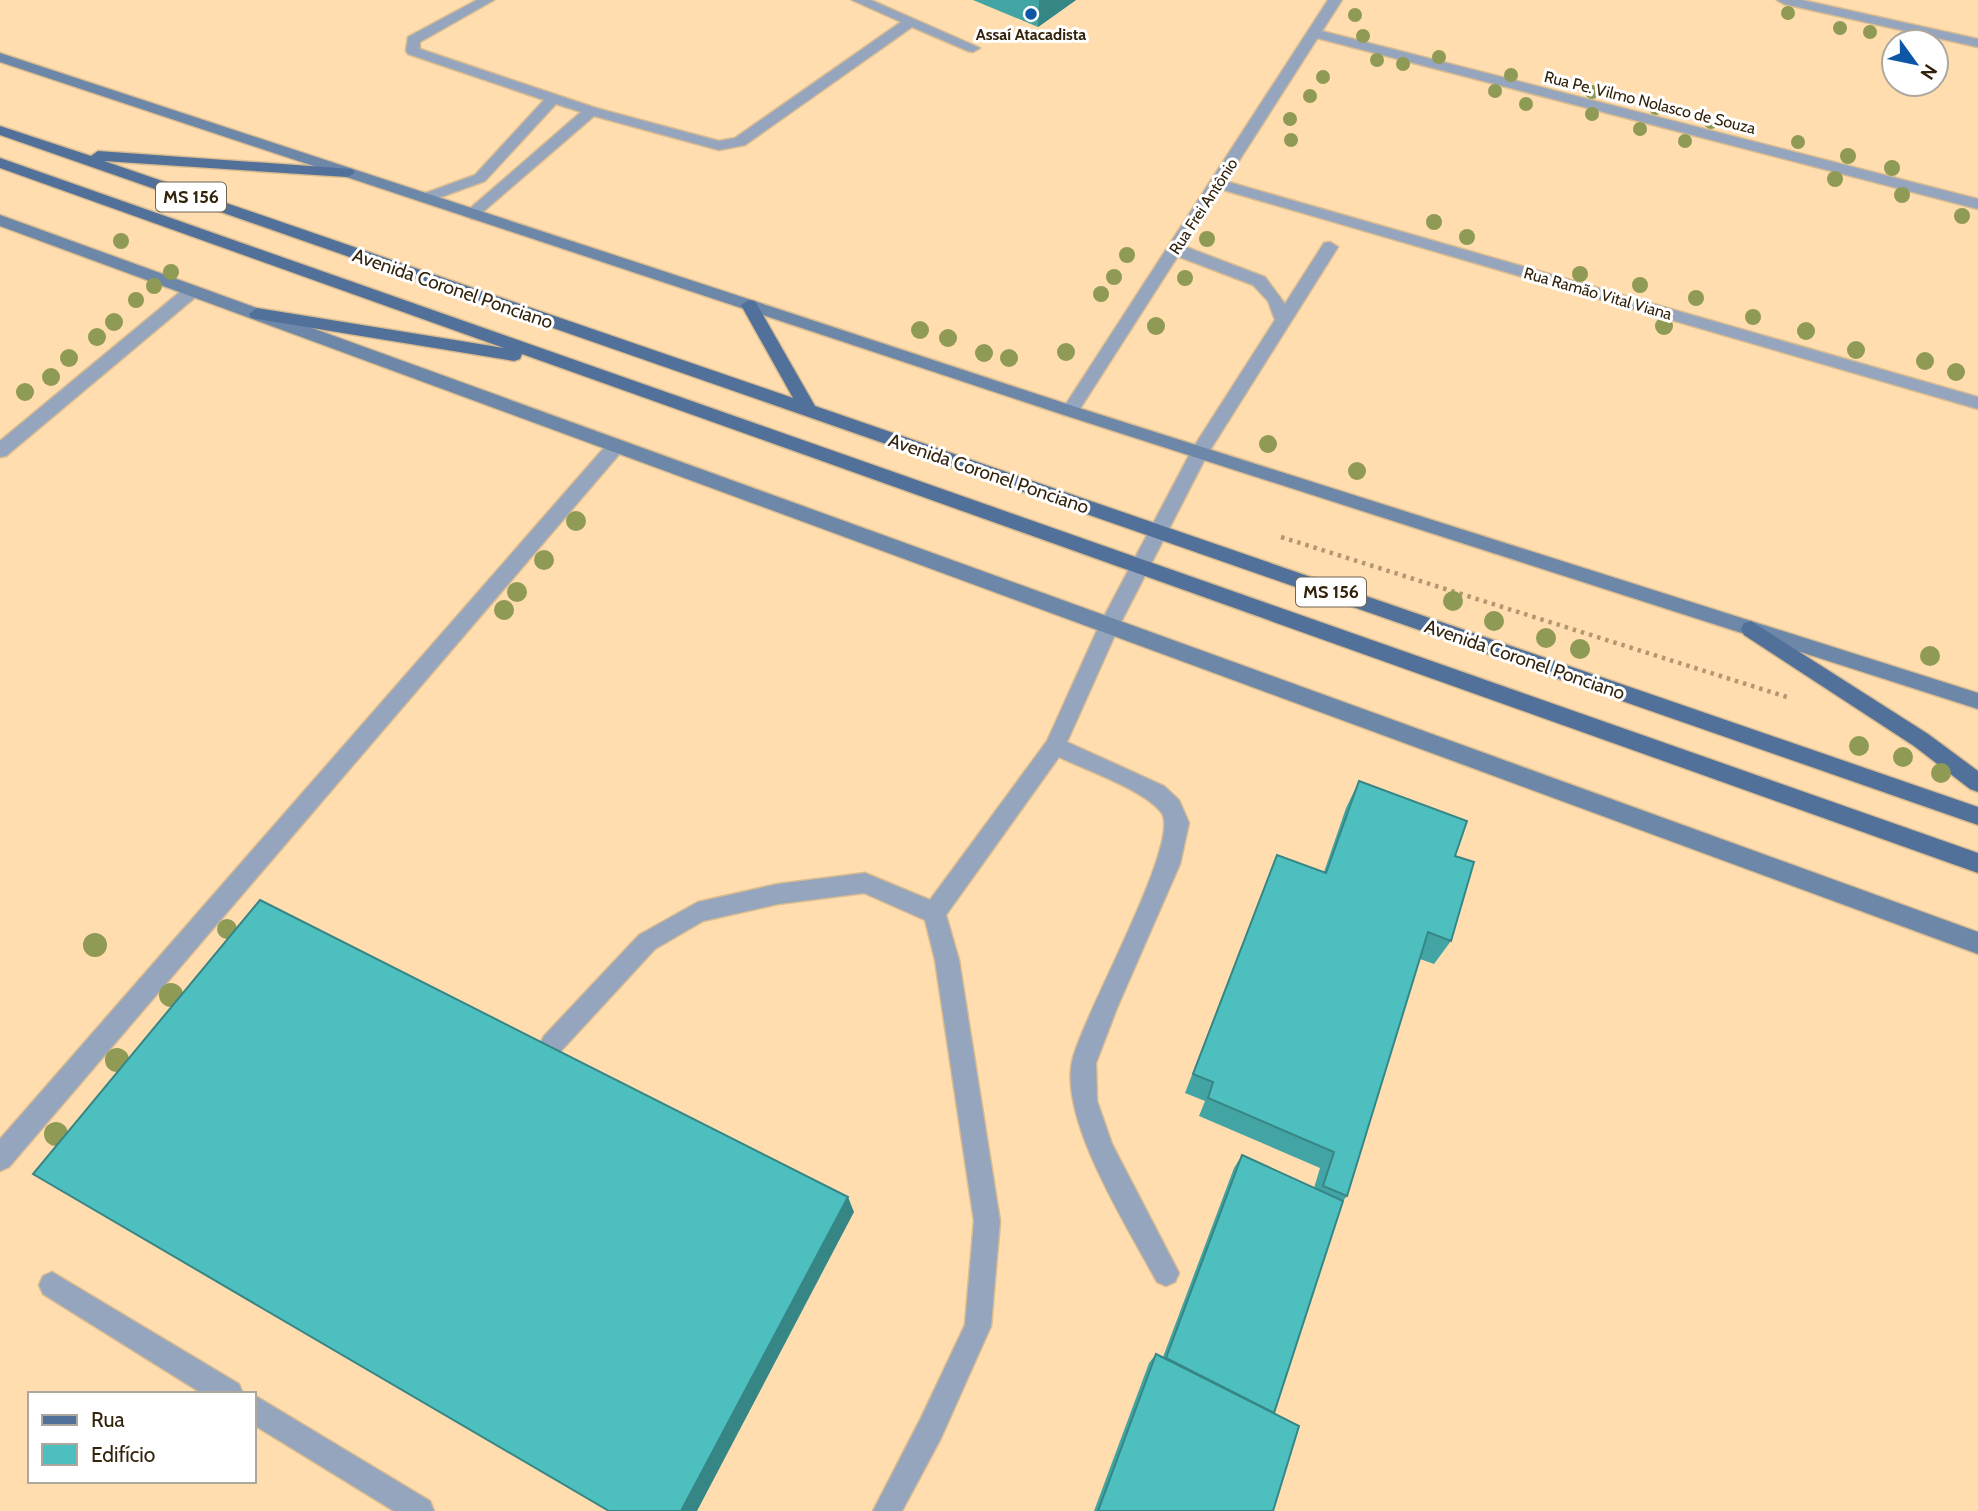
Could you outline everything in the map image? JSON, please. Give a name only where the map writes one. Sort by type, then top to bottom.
[{"type":"main road","points":[[0,57],[1070,411],[1978,701]]},
{"type":"main road","name":"Avenida Coronel Ponciano","points":[[0,131],[1978,816]]},
{"type":"main road","points":[[67,154],[347,172]]},
{"type":"main road","name":"Avenida Coronel Ponciano","points":[[0,163],[566,363]]},
{"type":"main road","points":[[0,220],[1978,943]]},
{"type":"main road","points":[[749,305],[809,411]]},
{"type":"main road","points":[[257,314],[566,363],[1978,863]]},
{"type":"main road","points":[[972,507],[997,495],[1000,486],[998,476]]},
{"type":"main road","points":[[1751,629],[1921,740],[1978,783]]},
{"type":"street","points":[[487,0],[413,40],[413,51],[591,111],[719,146],[740,142],[910,22]]},
{"type":"street","points":[[859,0],[972,48]]},
{"type":"street","name":"Rua Frei Antônio","points":[[1070,411],[1335,0]]},
{"type":"street","points":[[1784,0],[1978,43]]},
{"type":"street","name":"Rua Pe. Vilmo Nolasco de Souza","points":[[1314,33],[1978,204]]},
{"type":"street","points":[[425,198],[480,178],[553,98]]},
{"type":"street","points":[[472,214],[591,111]]},
{"type":"street","name":"Rua Ramão Vital Viana","points":[[1218,184],[1978,403]]},
{"type":"street","points":[[934,912],[1055,746],[1109,626],[1199,453],[1220,415],[1330,247]]},
{"type":"street","points":[[1175,249],[1259,281],[1275,299],[1283,320]]},
{"type":"street","points":[[0,451],[192,290]]},
{"type":"street","points":[[0,1158],[616,446]]},
{"type":"street","points":[[1055,746],[1156,793],[1171,807],[1178,823],[1169,864],[1083,1063],[1085,1101],[1101,1149],[1166,1273]]},
{"type":"street","points":[[552,1044],[647,942],[698,912],[778,894],[864,883],[934,912]]},
{"type":"street","points":[[887,1511],[931,1428],[978,1326],[987,1221],[947,960],[934,912]]},
{"type":"street","points":[[52,1285],[226,1392]]},
{"type":"street","points":[[256,1410],[420,1511]]},
{"type":"building","points":[[1359,781],[1467,821],[1455,856],[1474,862],[1451,941],[1428,932],[1347,1196],[1323,1186],[1334,1152],[1208,1098],[1213,1082],[1193,1074],[1277,855],[1326,873]]},
{"type":"building","points":[[260,900],[848,1197],[681,1511],[609,1511],[33,1174]]},
{"type":"building","points":[[1242,1155],[1343,1201],[1274,1413],[1166,1358]]},
{"type":"building","points":[[1156,1354],[1299,1426],[1273,1511],[1098,1511]]},
{"type":"place","name":"Assaí Atacadista","points":[[1031,14]]}]
